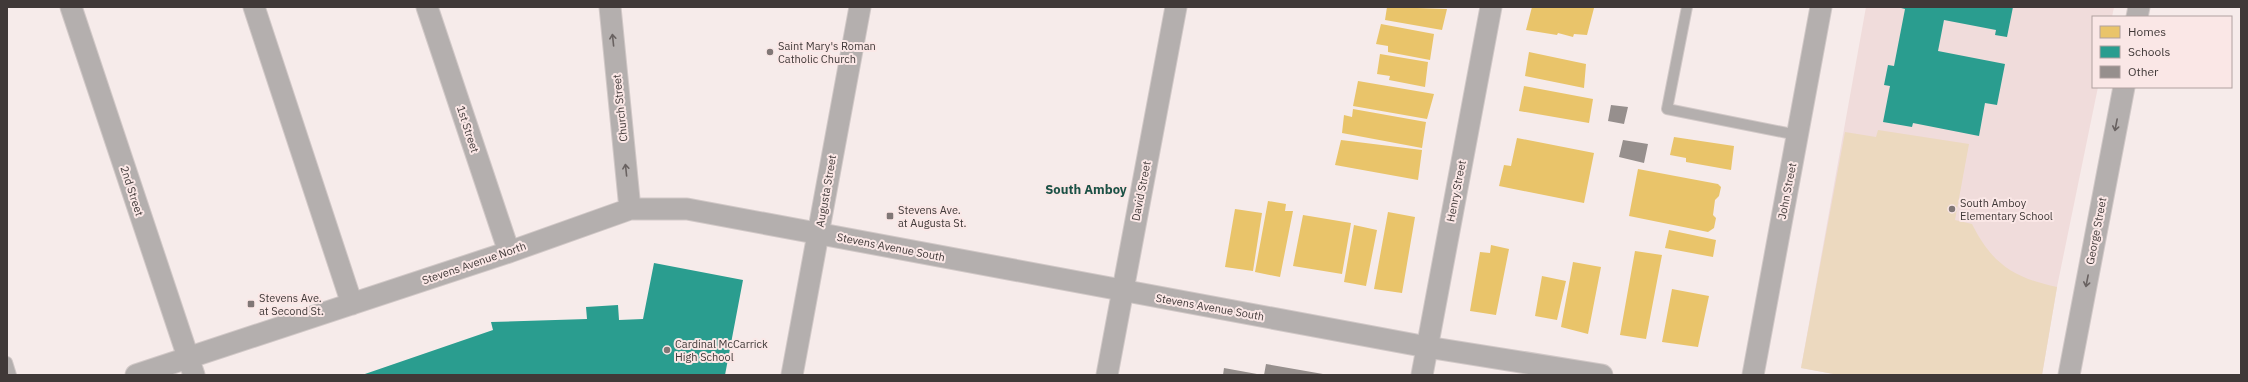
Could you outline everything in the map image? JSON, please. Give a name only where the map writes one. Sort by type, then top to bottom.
[{"type":"street","name":"2nd Street","points":[[71,7],[191,366]]},
{"type":"street","points":[[254,7],[352,304]]},
{"type":"street","name":"1st Street","points":[[427,7],[509,252]]},
{"type":"street","name":"Church Street","points":[[610,7],[630,208]]},
{"type":"street","name":"Augusta Street","points":[[792,375],[860,7]]},
{"type":"street","name":"David Street","points":[[1107,375],[1176,7]]},
{"type":"street","name":"Henry Street","points":[[1422,375],[1491,7]]},
{"type":"street","name":"John Street","points":[[1753,375],[1821,7]]},
{"type":"street","name":"George Street","points":[[2069,375],[2124,88]]},
{"type":"street","name":"Stevens Avenue North","points":[[136,375],[191,366],[352,304],[509,252],[630,208],[687,209],[818,234]]},
{"type":"street","name":"Stevens Avenue South","points":[[818,234],[1427,347],[1602,375]]},
{"type":"lane","points":[[1686,7],[1667,109],[1797,135]]},
{"type":"lane","points":[[7,362],[11,375]]},
{"type":"shaded area","name":"South Amboy Elementary School","points":[[1866,7],[2114,7],[2112,16],[2092,16],[2092,88],[2098,88],[2057,287],[2042,375],[1839,375],[1801,368]]},
{"type":"shaded area","points":[[1878,130],[1969,144],[1955,220],[1972,224],[1980,238],[1996,259],[2016,274],[2057,287],[2042,375],[1839,375],[1801,368],[1845,132],[1876,137]]},
{"type":"building: Homes","points":[[1387,7],[1447,9],[1442,30],[1385,20]]},
{"type":"building: Homes","points":[[1532,7],[1594,8],[1587,35],[1574,34],[1573,37],[1558,33],[1557,35],[1526,30]]},
{"type":"building: Homes","points":[[1381,24],[1434,34],[1430,60],[1388,52],[1388,46],[1376,44]]},
{"type":"building: Homes","points":[[1529,52],[1586,64],[1584,88],[1525,76]]},
{"type":"building: Homes","points":[[1380,54],[1428,62],[1425,87],[1389,80],[1390,76],[1377,74]]},
{"type":"building: Homes","points":[[1358,81],[1434,94],[1427,119],[1353,106]]},
{"type":"building: Homes","points":[[1524,86],[1593,99],[1589,123],[1519,111]]},
{"type":"building: Homes","points":[[1353,109],[1426,122],[1422,148],[1342,133],[1344,115],[1352,117]]},
{"type":"building: Homes","points":[[1674,137],[1734,146],[1731,170],[1686,162],[1686,158],[1670,155]]},
{"type":"building: Homes","points":[[1517,138],[1594,153],[1584,203],[1499,186],[1504,165],[1511,166]]},
{"type":"building: Homes","points":[[1341,140],[1422,150],[1418,180],[1335,165]]},
{"type":"building: Homes","points":[[1638,169],[1718,184],[1721,187],[1719,196],[1715,200],[1713,215],[1716,218],[1714,228],[1708,232],[1629,216]]},
{"type":"building: Homes","points":[[1268,201],[1286,204],[1285,211],[1293,211],[1280,277],[1255,272]]},
{"type":"building: Homes","points":[[1235,209],[1262,213],[1253,271],[1225,267]]},
{"type":"building: Homes","points":[[1388,212],[1415,217],[1402,293],[1374,289]]},
{"type":"building: Homes","points":[[1303,215],[1351,223],[1342,274],[1293,266]]},
{"type":"building: Homes","points":[[1354,225],[1377,230],[1366,286],[1344,282]]},
{"type":"building: Homes","points":[[1669,230],[1716,240],[1713,257],[1665,248]]},
{"type":"building: Homes","points":[[1491,245],[1509,249],[1496,315],[1470,311],[1480,252],[1490,253]]},
{"type":"building: Homes","points":[[1635,251],[1662,255],[1646,339],[1620,335]]},
{"type":"building: Homes","points":[[1573,262],[1601,267],[1588,334],[1561,327]]},
{"type":"building: Homes","points":[[1542,276],[1566,281],[1557,320],[1535,316]]},
{"type":"building: Homes","points":[[1672,289],[1709,296],[1698,347],[1662,342]]},
{"type":"building: Schools","points":[[1897,7],[2013,7],[2007,37],[1995,35],[1996,30],[1944,20],[1938,51],[2005,64],[1997,105],[1985,103],[1979,136],[1913,123],[1912,127],[1883,122],[1890,86],[1884,85],[1888,65],[1894,66],[1905,9]]},
{"type":"building: Schools","points":[[654,263],[743,280],[725,375],[362,375],[493,330],[491,322],[587,319],[586,307],[618,305],[619,320],[643,319]]},
{"type":"building: Other","points":[[1611,105],[1628,107],[1624,124],[1608,121]]},
{"type":"building: Other","points":[[1623,140],[1648,144],[1644,163],[1619,157]]},
{"type":"building: Other","points":[[1266,364],[1323,374],[1323,375],[1264,375]]},
{"type":"building: Other","points":[[1224,368],[1257,374],[1257,375],[1223,375]]},
{"type":"place","name":"Saint Mary's Roman Catholic Church","points":[[770,52]]},
{"type":"place","name":"South Amboy Elementary School","points":[[1952,209]]},
{"type":"place","name":"Stevens Ave. at Augusta St.","points":[[890,216]]},
{"type":"place","name":"Stevens Ave. at Second St.","points":[[251,304]]},
{"type":"place","name":"Cardinal McCarrick High School","points":[[667,350]]},
{"type":"district","name":"South Amboy","points":[[1086,189]]}]
